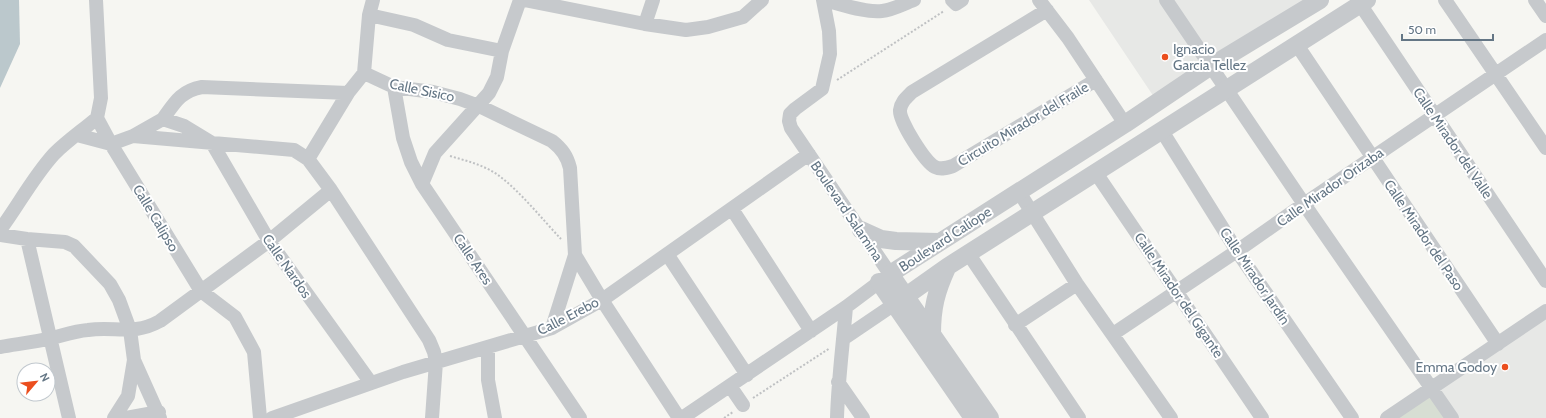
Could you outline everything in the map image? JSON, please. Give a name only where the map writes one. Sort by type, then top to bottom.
[{"type":"street","points":[[0,230],[16,209],[36,178],[55,154],[97,118],[101,98],[96,0]]},
{"type":"street","points":[[308,159],[348,93],[364,73],[369,15],[373,0]]},
{"type":"street","points":[[422,184],[435,153],[479,106],[489,93],[494,83],[502,51],[520,0]]},
{"type":"street","points":[[524,0],[645,24],[686,30],[708,27],[743,17],[762,0]]},
{"type":"street","points":[[645,24],[653,0]]},
{"type":"street","points":[[822,89],[830,54],[829,31],[823,0],[870,11],[881,11],[892,9],[914,0]]},
{"type":"street","points":[[1166,0],[1304,204],[1452,418]]},
{"type":"street","name":"Boulevard Calíope","points":[[680,418],[747,375],[939,242],[1126,124],[1212,66],[1320,0]]},
{"type":"street","points":[[1446,0],[1546,148]]},
{"type":"street","points":[[1535,0],[1546,16]]},
{"type":"street","name":"Boulevard Calíope","points":[[901,300],[968,253],[1228,90],[1364,2]]},
{"type":"street","name":"Calle Mirador del Valle","points":[[1364,2],[1434,115],[1546,280]]},
{"type":"street","points":[[1043,5],[1126,124]]},
{"type":"street","name":"Circuito Mirador del Fraile","points":[[1043,5],[912,92],[903,101],[900,111],[903,123],[927,160],[934,167],[944,169],[953,166],[1096,80]]},
{"type":"street","points":[[369,15],[414,25],[448,40],[502,51]]},
{"type":"street","name":"Calle Mirador Orizaba","points":[[1113,334],[1238,251],[1304,204],[1546,40]]},
{"type":"street","name":"Calle Mirador del Paso","points":[[1297,45],[1498,344]]},
{"type":"street","name":"Calle Sisico","points":[[364,73],[394,88],[433,92],[479,106],[552,141],[561,148],[567,157],[570,168],[575,255]]},
{"type":"street","points":[[77,135],[111,144],[133,136],[163,118],[182,94],[192,89],[202,87],[348,93]]},
{"type":"street","name":"Calle Ares","points":[[394,88],[403,138],[411,162],[422,184],[580,418]]},
{"type":"street","name":"Boulevard Salamina","points":[[822,89],[790,114],[789,121],[791,128],[861,230],[885,278],[901,300],[973,418]]},
{"type":"street","name":"Calle Calipso","points":[[97,118],[111,144],[201,291],[235,317],[254,352],[260,418]]},
{"type":"street","points":[[163,118],[184,126],[212,143]]},
{"type":"street","name":"Calle Mirador Jardín","points":[[1162,131],[1238,251],[1352,418]]},
{"type":"street","points":[[133,136],[294,150],[308,159],[331,190],[429,340],[436,362],[432,418]]},
{"type":"street","name":"Calle Nardos","points":[[212,143],[268,241],[371,383]]},
{"type":"street","name":"Calle Erebo","points":[[272,418],[436,362],[552,328],[602,300],[809,154]]},
{"type":"street","name":"Calle Mirador del Gigante","points":[[1096,173],[1262,418]]},
{"type":"street","points":[[0,347],[97,329],[130,330],[143,328],[160,321],[268,241],[331,190]]},
{"type":"street","points":[[1019,192],[1077,284],[1171,418]]},
{"type":"street","points":[[732,209],[811,331]]},
{"type":"street","points":[[861,230],[881,239],[896,241],[939,242]]},
{"type":"street","points":[[0,235],[65,242],[74,246],[110,284],[119,300],[130,330],[134,360],[128,396],[114,418]]},
{"type":"street","points":[[27,239],[69,418]]},
{"type":"street","points":[[968,253],[1079,418]]},
{"type":"street","points":[[667,254],[747,375]]},
{"type":"street","points":[[575,255],[602,300],[680,418]]},
{"type":"street","points":[[552,328],[575,255]]},
{"type":"street","points":[[932,334],[934,300],[947,267]]},
{"type":"street","points":[[1016,325],[1077,284]]},
{"type":"street","points":[[844,339],[901,300]]},
{"type":"street","name":"Boulevard Salamina","points":[[901,300],[932,334],[990,418]]},
{"type":"street","points":[[837,418],[838,382],[844,339],[846,307]]},
{"type":"street","points":[[1387,418],[1546,311]]},
{"type":"street","points":[[488,347],[488,380],[495,418]]},
{"type":"street","points":[[126,418],[160,415],[134,360]]},
{"type":"street","points":[[838,382],[863,418]]},
{"type":"street","points":[[730,386],[742,405]]},
{"type":"path","points":[[822,89],[956,1]]},
{"type":"path","points":[[435,153],[474,163],[498,175],[520,195],[575,255]]},
{"type":"path","points":[[724,418],[844,339]]},
{"type":"shaded area","points":[[0,0],[19,0],[20,44],[0,88]]},
{"type":"shaded area","points":[[1089,0],[1321,0],[1158,103]]},
{"type":"shaded area","name":"Emma Godoy","points":[[1546,311],[1546,418],[1453,418],[1433,389]]},
{"type":"shaded area","points":[[1433,389],[1453,418],[1390,418]]},
{"type":"place","name":"Ignacio Garcia Tellez","points":[[1165,57]]},
{"type":"place","name":"Emma Godoy","points":[[1505,367]]}]
